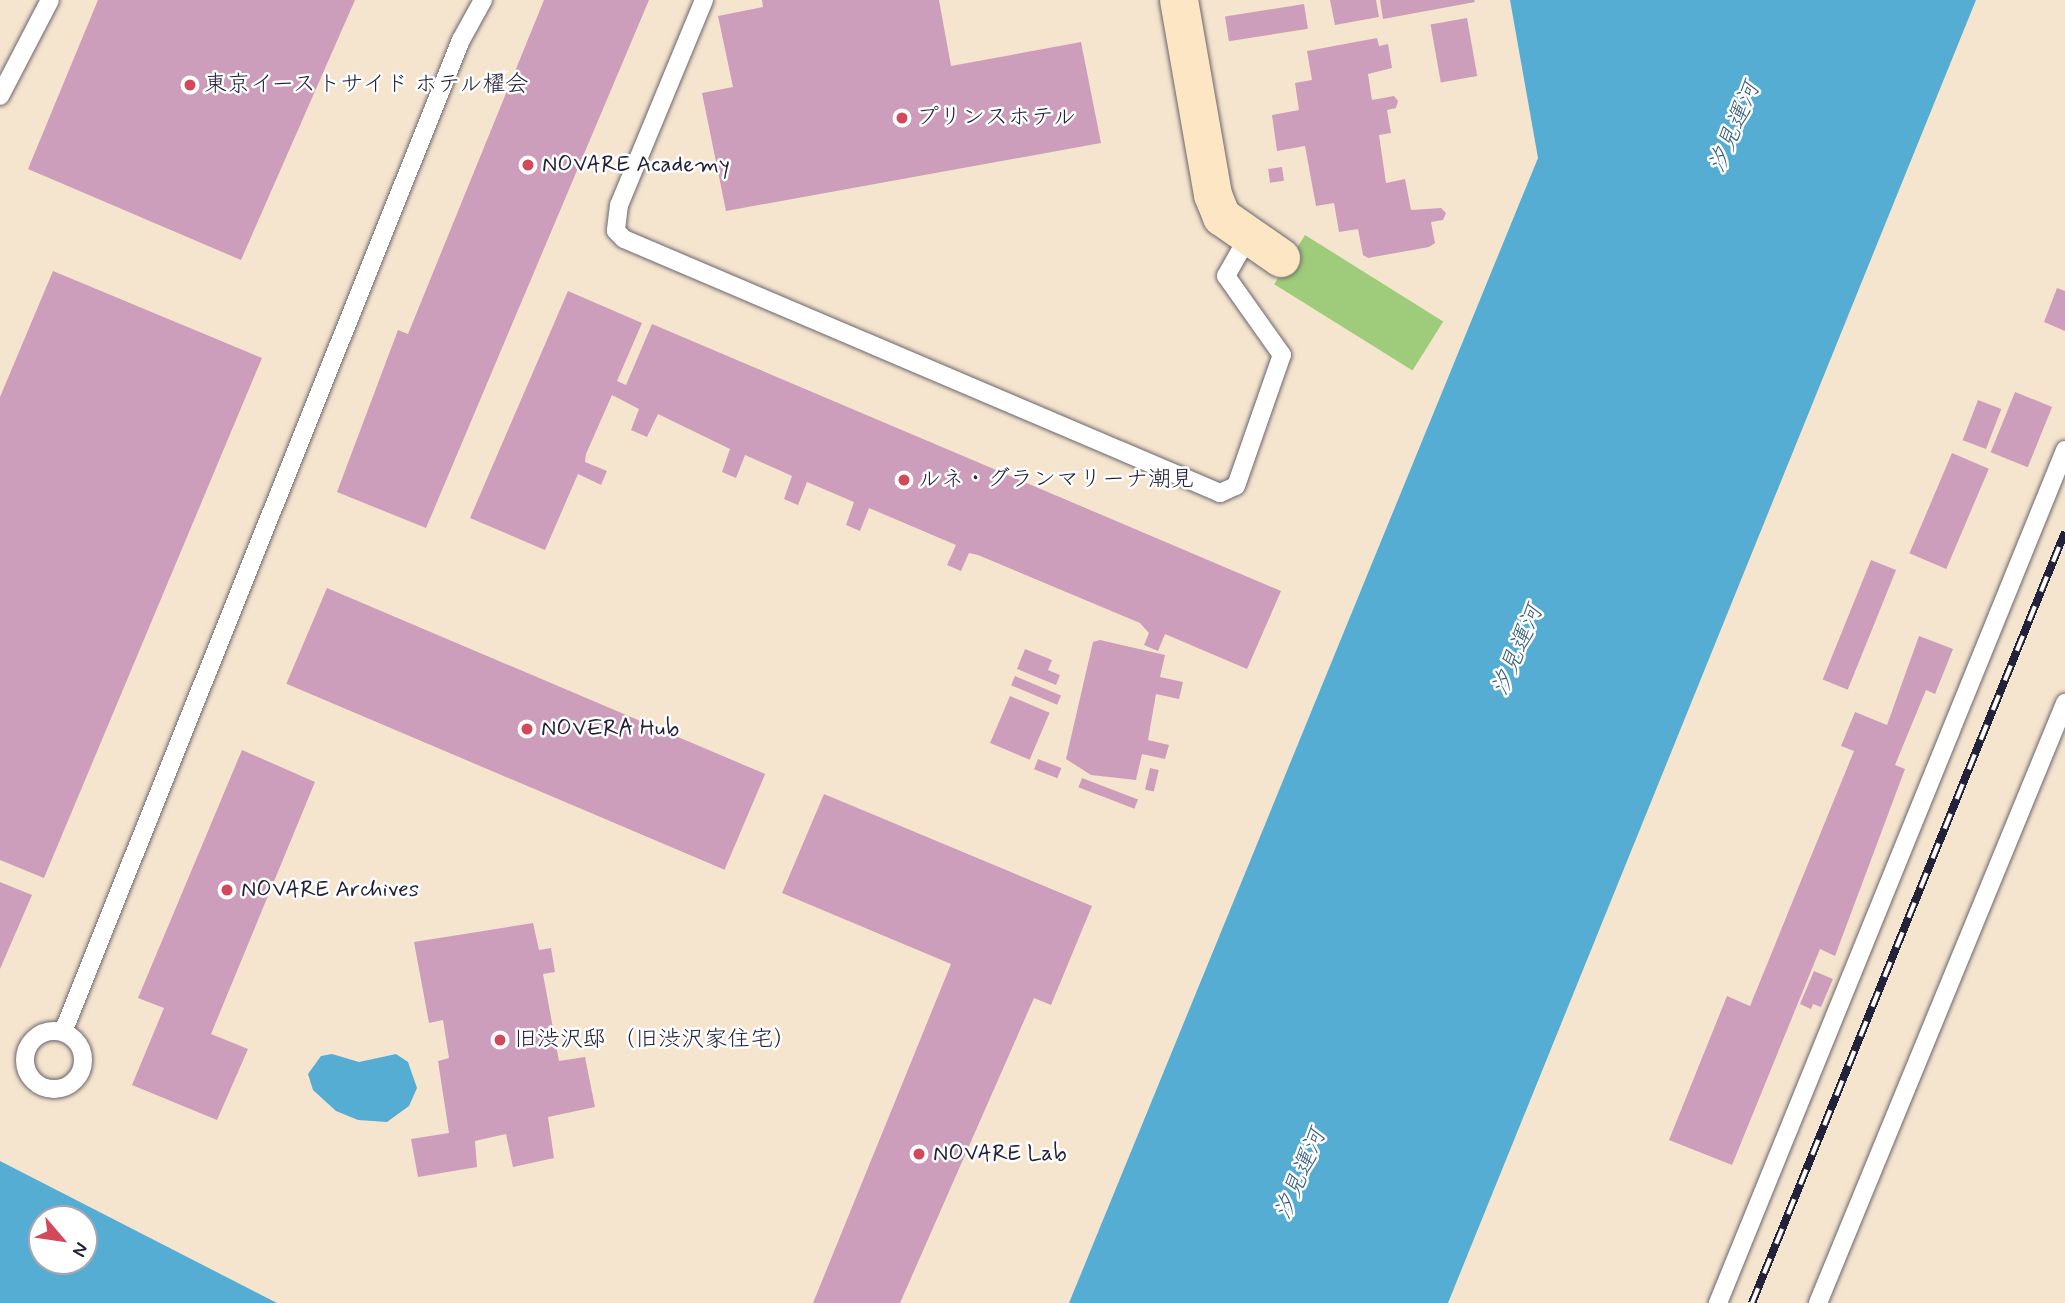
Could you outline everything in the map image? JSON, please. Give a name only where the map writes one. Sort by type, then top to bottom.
[{"type":"street","points":[[1179,0],[1213,195],[1222,217],[1281,258]]},
{"type":"lane","points":[[0,96],[50,0]]},
{"type":"lane","points":[[63,1032],[461,40],[483,0]]},
{"type":"lane","points":[[704,0],[619,205],[616,231],[624,239],[1220,494],[1236,486],[1282,355],[1226,276],[1248,237]]},
{"type":"lane","points":[[1718,1303],[2065,450]]},
{"type":"lane","points":[[1818,1303],[2065,703]]},
{"type":"green space","points":[[1305,235],[1443,321],[1412,371],[1274,284]]},
{"type":"water","name":"汐見運河","points":[[1510,0],[1976,0],[1448,1303],[1069,1303],[1538,158]]},
{"type":"water","points":[[332,1054],[359,1062],[396,1054],[408,1062],[417,1088],[409,1106],[387,1122],[358,1120],[336,1111],[313,1090],[308,1074],[321,1056]]},
{"type":"water","points":[[0,1161],[86,1205],[28,1205],[28,1275],[98,1275],[98,1211],[277,1303],[0,1303]]},
{"type":"building","name":"東京イーストサイド ホテル櫂会","points":[[98,0],[355,0],[241,260],[28,169]]},
{"type":"building","name":"NOVARE Academy","points":[[544,0],[649,0],[426,528],[337,492],[398,330],[408,334]]},
{"type":"building","name":"プリンスホテル","points":[[762,0],[939,0],[951,66],[1081,42],[1101,143],[726,211],[702,93],[733,87],[718,16],[763,7]]},
{"type":"building","points":[[1330,0],[1376,0],[1379,17],[1335,25]]},
{"type":"building","points":[[1380,0],[1474,0],[1475,2],[1383,19]]},
{"type":"building","points":[[1304,4],[1308,29],[1229,41],[1225,17]]},
{"type":"building","points":[[1467,18],[1477,76],[1441,83],[1431,24]]},
{"type":"building","points":[[1377,38],[1379,46],[1388,44],[1392,68],[1368,74],[1372,100],[1394,96],[1398,101],[1396,108],[1387,110],[1391,133],[1379,135],[1386,183],[1405,179],[1411,210],[1441,208],[1446,213],[1443,220],[1431,222],[1435,243],[1429,247],[1368,258],[1363,255],[1358,229],[1339,232],[1334,203],[1316,206],[1305,146],[1277,151],[1272,115],[1299,110],[1295,83],[1312,80],[1307,51]]},
{"type":"building","points":[[1282,167],[1284,181],[1270,183],[1268,169]]},
{"type":"building","points":[[53,271],[262,358],[44,878],[0,860],[0,397]]},
{"type":"building","points":[[2057,288],[2065,291],[2065,331],[2044,322]]},
{"type":"building","name":"ルネ・グランマリーナ潮見","points":[[568,291],[642,323],[617,381],[626,385],[652,324],[1281,591],[1247,669],[1165,634],[1158,651],[1144,645],[1149,633],[1140,623],[978,555],[969,553],[961,571],[947,565],[956,545],[869,508],[860,531],[846,525],[854,502],[807,482],[798,505],[784,499],[792,476],[745,455],[736,478],[722,472],[730,449],[658,414],[647,437],[631,430],[639,409],[612,395],[585,462],[607,471],[601,485],[578,474],[545,550],[470,518]]},
{"type":"building","points":[[2015,392],[2052,407],[2028,467],[1991,452]]},
{"type":"building","points":[[1978,400],[2001,409],[1986,449],[1963,440]]},
{"type":"building","points":[[1952,453],[1989,469],[1946,569],[1909,553]]},
{"type":"building","points":[[1871,560],[1896,570],[1848,690],[1823,680]]},
{"type":"building","name":"NOVERA Hub","points":[[327,588],[765,774],[725,870],[286,684]]},
{"type":"building","points":[[1919,636],[1953,649],[1935,694],[1926,690],[1895,765],[1905,769],[1835,956],[1820,949],[1732,1165],[1669,1140],[1727,996],[1750,1006],[1854,751],[1841,746],[1855,712],[1887,725]]},
{"type":"building","points":[[1100,640],[1165,655],[1160,677],[1183,682],[1179,699],[1156,694],[1148,740],[1169,745],[1165,759],[1142,754],[1136,780],[1091,775],[1066,759],[1093,642]]},
{"type":"building","points":[[1025,649],[1052,660],[1048,670],[1060,675],[1056,685],[1017,669]]},
{"type":"building","points":[[1015,676],[1061,696],[1057,705],[1011,685]]},
{"type":"building","points":[[1010,696],[1050,713],[1030,760],[990,743]]},
{"type":"building","name":"NOVARE Archives","points":[[242,750],[315,782],[211,1034],[248,1049],[217,1120],[132,1085],[164,1008],[138,998]]},
{"type":"building","points":[[1038,759],[1061,768],[1057,778],[1034,769]]},
{"type":"building","points":[[1150,768],[1159,770],[1154,791],[1145,789]]},
{"type":"building","points":[[1082,778],[1138,800],[1134,809],[1078,787]]},
{"type":"building","name":"NOVARE Lab","points":[[824,794],[1092,906],[1051,1005],[1034,998],[900,1303],[813,1303],[951,964],[782,893]]},
{"type":"building","points":[[0,882],[32,895],[0,969]]},
{"type":"building","name":"旧渋沢邸 （旧渋沢家住宅）","points":[[533,923],[539,950],[551,948],[555,972],[543,974],[559,1061],[585,1057],[595,1107],[548,1117],[554,1158],[513,1167],[506,1134],[475,1141],[477,1167],[418,1177],[411,1139],[449,1133],[438,1061],[449,1058],[443,1020],[429,1023],[414,942]]},
{"type":"building","points":[[1814,971],[1833,979],[1821,1007],[1813,1004],[1811,1009],[1800,1004]]},
{"type":"railway","points":[[1752,1303],[2065,532]]},
{"type":"place","name":"東京イーストサイド ホテル櫂会","points":[[190,85]]},
{"type":"place","name":"プリンスホテル","points":[[902,118]]},
{"type":"place","name":"NOVARE Academy","points":[[528,165]]},
{"type":"place","name":"ルネ・グランマリーナ潮見","points":[[904,480]]},
{"type":"place","name":"NOVERA Hub","points":[[527,729]]},
{"type":"place","name":"NOVARE Archives","points":[[227,890]]},
{"type":"place","name":"旧渋沢邸 （旧渋沢家住宅）","points":[[500,1040]]},
{"type":"place","name":"NOVARE Lab","points":[[919,1154]]}]
